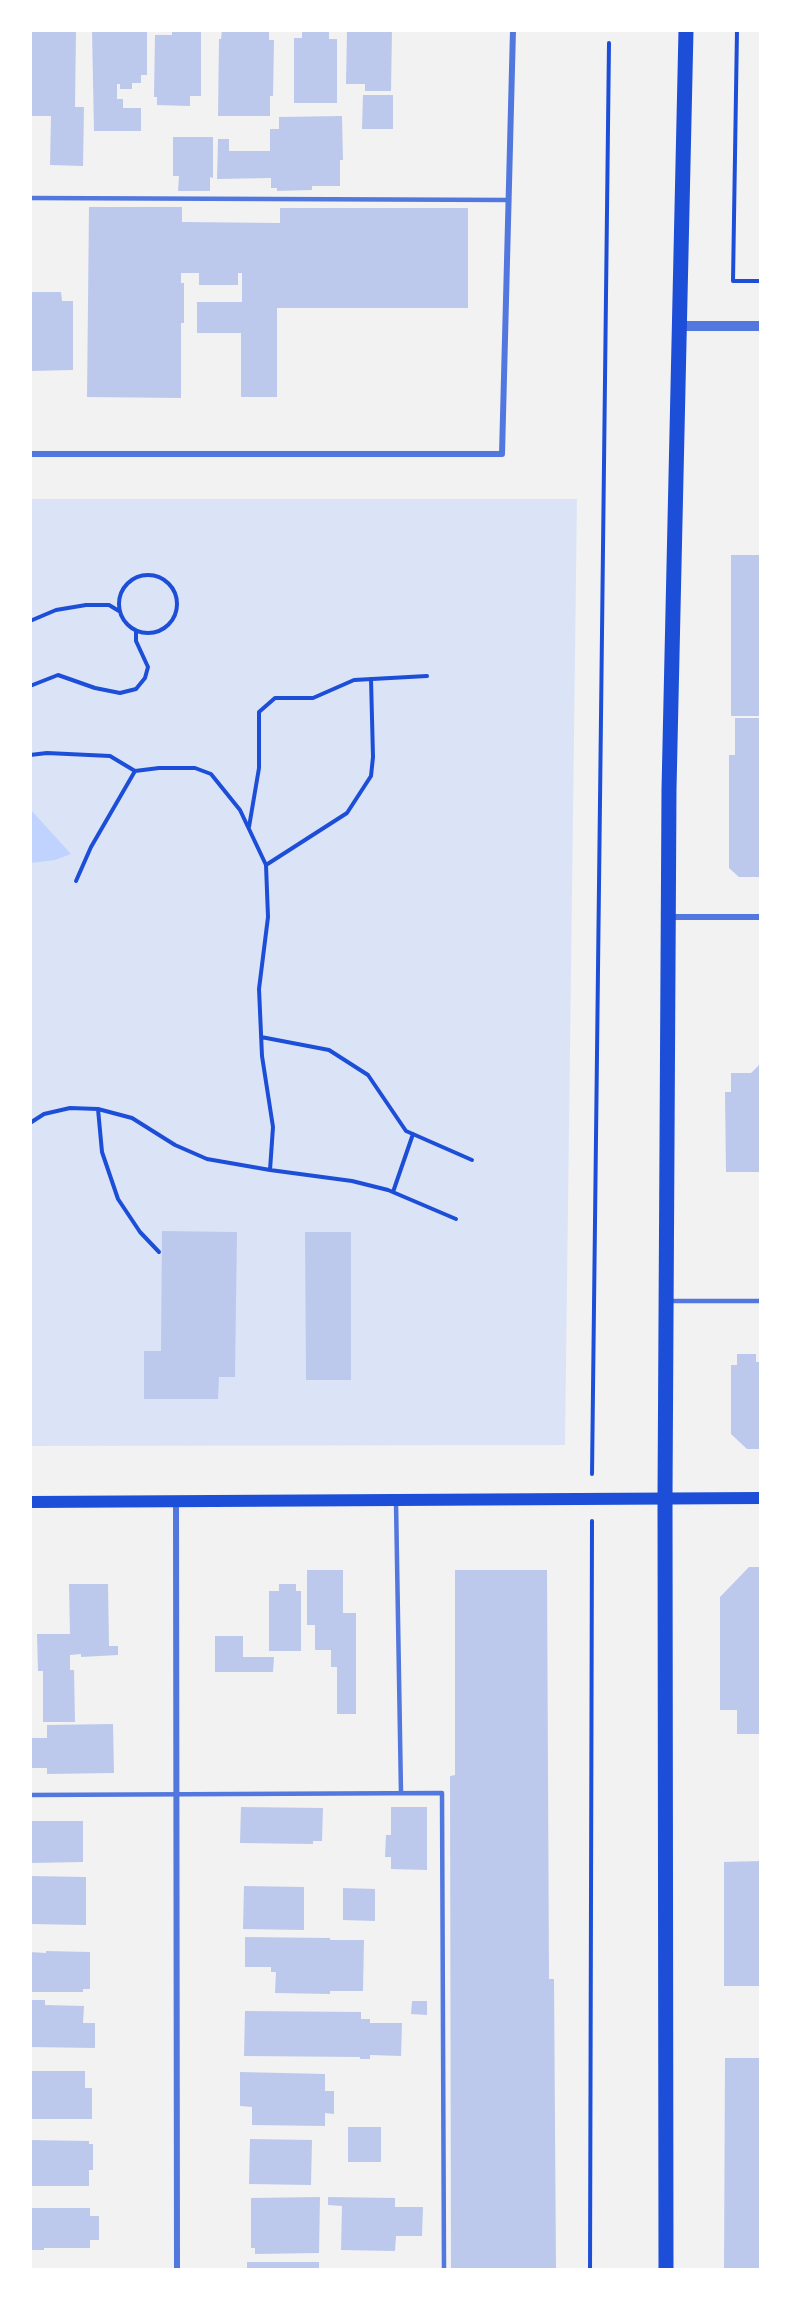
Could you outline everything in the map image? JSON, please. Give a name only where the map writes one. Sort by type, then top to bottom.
[{"type":"main road","points":[[666,2270],[664,1497],[669,777],[686,30]]},
{"type":"main road","points":[[30,1502],[761,1498]]},
{"type":"street","points":[[30,454],[502,454],[513,30]]},
{"type":"street","points":[[678,326],[761,326]]},
{"type":"street","points":[[669,917],[761,918]]},
{"type":"street","points":[[176,1500],[177,2270]]},
{"type":"lane","points":[[30,198],[509,200]]},
{"type":"lane","points":[[666,1301],[761,1301]]},
{"type":"lane","points":[[396,1499],[401,1793]]},
{"type":"lane","points":[[30,1795],[442,1793],[444,2270]]},
{"type":"path","points":[[737,30],[733,281],[761,281]]},
{"type":"path","points":[[592,1463],[609,43]]},
{"type":"path","points":[[143,575],[159,577],[168,582],[176,595],[173,619],[161,631],[151,634],[136,631],[124,622],[119,599],[128,583],[143,575]]},
{"type":"path","points":[[30,621],[56,610],[86,604],[110,604],[120,611]]},
{"type":"path","points":[[30,686],[58,675],[96,688],[120,693],[136,689],[145,678],[148,667],[136,641],[136,631]]},
{"type":"path","points":[[248,828],[259,768],[259,712],[274,699],[313,699],[354,680],[427,676]]},
{"type":"path","points":[[266,865],[347,813],[371,776],[373,757],[371,679]]},
{"type":"path","points":[[30,755],[47,753],[110,756],[135,771],[195,768],[211,774],[240,810],[266,865],[268,917],[259,989],[262,1056],[273,1126],[270,1170]]},
{"type":"path","points":[[76,881],[91,847],[135,771]]},
{"type":"path","points":[[261,1037],[329,1050],[368,1075],[406,1131],[472,1160]]},
{"type":"path","points":[[30,1123],[44,1114],[70,1108],[98,1109],[132,1118],[175,1145],[207,1160],[352,1181],[393,1192],[456,1219]]},
{"type":"path","points":[[98,1109],[102,1152],[118,1199],[140,1232],[159,1252]]},
{"type":"path","points":[[393,1192],[413,1134]]},
{"type":"path","points":[[590,2270],[591,1557]]},
{"type":"shaded area","points":[[30,499],[577,499],[565,1445],[30,1446]]},
{"type":"water","points":[[30,809],[71,854],[55,860],[30,863]]},
{"type":"building","points":[[30,30],[76,30],[75,107],[84,107],[83,166],[50,165],[51,116],[30,116]]},
{"type":"building","points":[[92,30],[147,30],[147,75],[141,75],[141,83],[132,83],[132,89],[120,89],[120,84],[117,84],[117,99],[123,99],[123,108],[141,108],[141,131],[94,131]]},
{"type":"building","points":[[172,30],[201,30],[201,96],[190,96],[190,106],[157,105],[157,97],[154,97],[155,35],[172,35]]},
{"type":"building","points":[[222,30],[269,30],[269,40],[274,40],[273,96],[270,96],[270,116],[218,116],[219,39],[221,39]]},
{"type":"building","points":[[302,30],[329,30],[329,39],[337,39],[337,103],[294,103],[294,38],[302,38]]},
{"type":"building","points":[[347,30],[392,30],[391,91],[365,91],[365,84],[346,84]]},
{"type":"building","points":[[363,95],[393,95],[393,129],[362,129]]},
{"type":"building","points":[[342,116],[343,160],[340,160],[340,186],[312,186],[312,190],[277,191],[277,188],[271,188],[271,178],[217,179],[218,139],[229,139],[229,151],[270,151],[270,129],[279,129],[279,117]]},
{"type":"building","points":[[173,137],[213,137],[213,178],[210,177],[210,191],[178,191],[179,176],[173,176]]},
{"type":"building","points":[[89,207],[182,207],[182,222],[280,223],[280,208],[468,208],[468,308],[277,308],[277,397],[241,397],[241,333],[197,333],[197,302],[242,302],[242,273],[238,273],[238,285],[199,285],[199,273],[181,273],[181,283],[184,283],[184,323],[181,323],[181,398],[87,397]]},
{"type":"building","points":[[30,292],[61,292],[62,301],[73,301],[73,370],[30,371]]},
{"type":"building","points":[[731,555],[761,555],[761,716],[731,716]]},
{"type":"building","points":[[735,718],[761,718],[761,877],[739,877],[729,868],[729,755],[735,755]]},
{"type":"building","points":[[761,1063],[761,1172],[726,1172],[725,1092],[731,1092],[731,1073],[751,1073]]},
{"type":"building","points":[[162,1231],[237,1232],[235,1377],[219,1377],[218,1399],[144,1399],[144,1351],[161,1351]]},
{"type":"building","points":[[305,1232],[351,1232],[351,1380],[306,1380]]},
{"type":"building","points":[[737,1354],[756,1354],[756,1362],[761,1362],[761,1449],[747,1449],[731,1434],[731,1365],[737,1365]]},
{"type":"building","points":[[749,1567],[761,1567],[761,1734],[737,1734],[737,1710],[720,1710],[720,1597]]},
{"type":"building","points":[[307,1570],[343,1570],[343,1613],[356,1613],[356,1714],[337,1714],[337,1667],[331,1667],[331,1650],[315,1650],[315,1625],[307,1625]]},
{"type":"building","points":[[455,1570],[547,1570],[549,1979],[554,1979],[556,2270],[451,2270],[450,1776],[455,1775]]},
{"type":"building","points":[[69,1584],[108,1584],[109,1646],[118,1646],[118,1655],[81,1657],[81,1654],[70,1655],[70,1670],[74,1670],[75,1722],[43,1722],[43,1671],[38,1671],[37,1634],[70,1634]]},
{"type":"building","points":[[279,1584],[296,1584],[296,1591],[301,1591],[301,1651],[269,1651],[269,1591],[279,1591]]},
{"type":"building","points":[[215,1636],[243,1636],[243,1657],[274,1657],[273,1672],[215,1672]]},
{"type":"building","points":[[113,1724],[114,1773],[47,1774],[47,1768],[30,1768],[30,1738],[47,1738],[47,1725]]},
{"type":"building","points":[[241,1807],[323,1808],[322,1841],[313,1841],[313,1844],[240,1843]]},
{"type":"building","points":[[391,1807],[427,1807],[427,1870],[391,1869],[391,1857],[385,1857],[386,1835],[391,1835]]},
{"type":"building","points":[[30,1821],[83,1821],[83,1862],[32,1863]]},
{"type":"building","points":[[761,1861],[761,1986],[724,1986],[724,1862]]},
{"type":"building","points":[[30,1876],[86,1877],[86,1925],[30,1924]]},
{"type":"building","points":[[244,1886],[304,1887],[304,1930],[243,1929]]},
{"type":"building","points":[[343,1888],[375,1889],[375,1921],[343,1920]]},
{"type":"building","points":[[245,1937],[364,1940],[363,1991],[330,1991],[330,1994],[275,1993],[276,1972],[271,1972],[271,1967],[245,1967]]},
{"type":"building","points":[[46,1951],[90,1952],[90,1989],[83,1989],[83,1992],[30,1992],[30,1952],[46,1953]]},
{"type":"building","points":[[30,2000],[45,2000],[45,2005],[84,2006],[83,2023],[95,2023],[95,2048],[30,2047]]},
{"type":"building","points":[[412,2001],[427,2001],[427,2015],[411,2014]]},
{"type":"building","points":[[245,2011],[361,2012],[361,2019],[370,2019],[370,2023],[402,2023],[401,2056],[370,2055],[370,2059],[360,2059],[360,2057],[244,2056]]},
{"type":"building","points":[[725,2058],[761,2058],[761,2270],[724,2270]]},
{"type":"building","points":[[30,2071],[85,2071],[85,2088],[92,2088],[92,2119],[30,2119]]},
{"type":"building","points":[[240,2072],[325,2074],[325,2091],[334,2091],[334,2114],[325,2113],[325,2126],[252,2125],[252,2107],[240,2106]]},
{"type":"building","points":[[348,2127],[381,2127],[381,2162],[348,2162]]},
{"type":"building","points":[[250,2139],[312,2140],[311,2185],[249,2184]]},
{"type":"building","points":[[30,2140],[89,2141],[89,2144],[93,2144],[93,2170],[89,2170],[89,2186],[30,2186]]},
{"type":"building","points":[[320,2197],[319,2253],[255,2254],[255,2248],[251,2248],[251,2198]]},
{"type":"building","points":[[328,2197],[395,2198],[395,2207],[423,2207],[422,2236],[396,2236],[395,2251],[341,2250],[342,2206],[328,2205]]},
{"type":"building","points":[[30,2208],[90,2208],[90,2216],[99,2216],[99,2240],[90,2240],[90,2248],[30,2250]]},
{"type":"building","points":[[247,2262],[319,2262],[319,2270],[247,2270]]},
{"type":"building","points":[[37,2268],[90,2268],[90,2270],[37,2270]]}]
